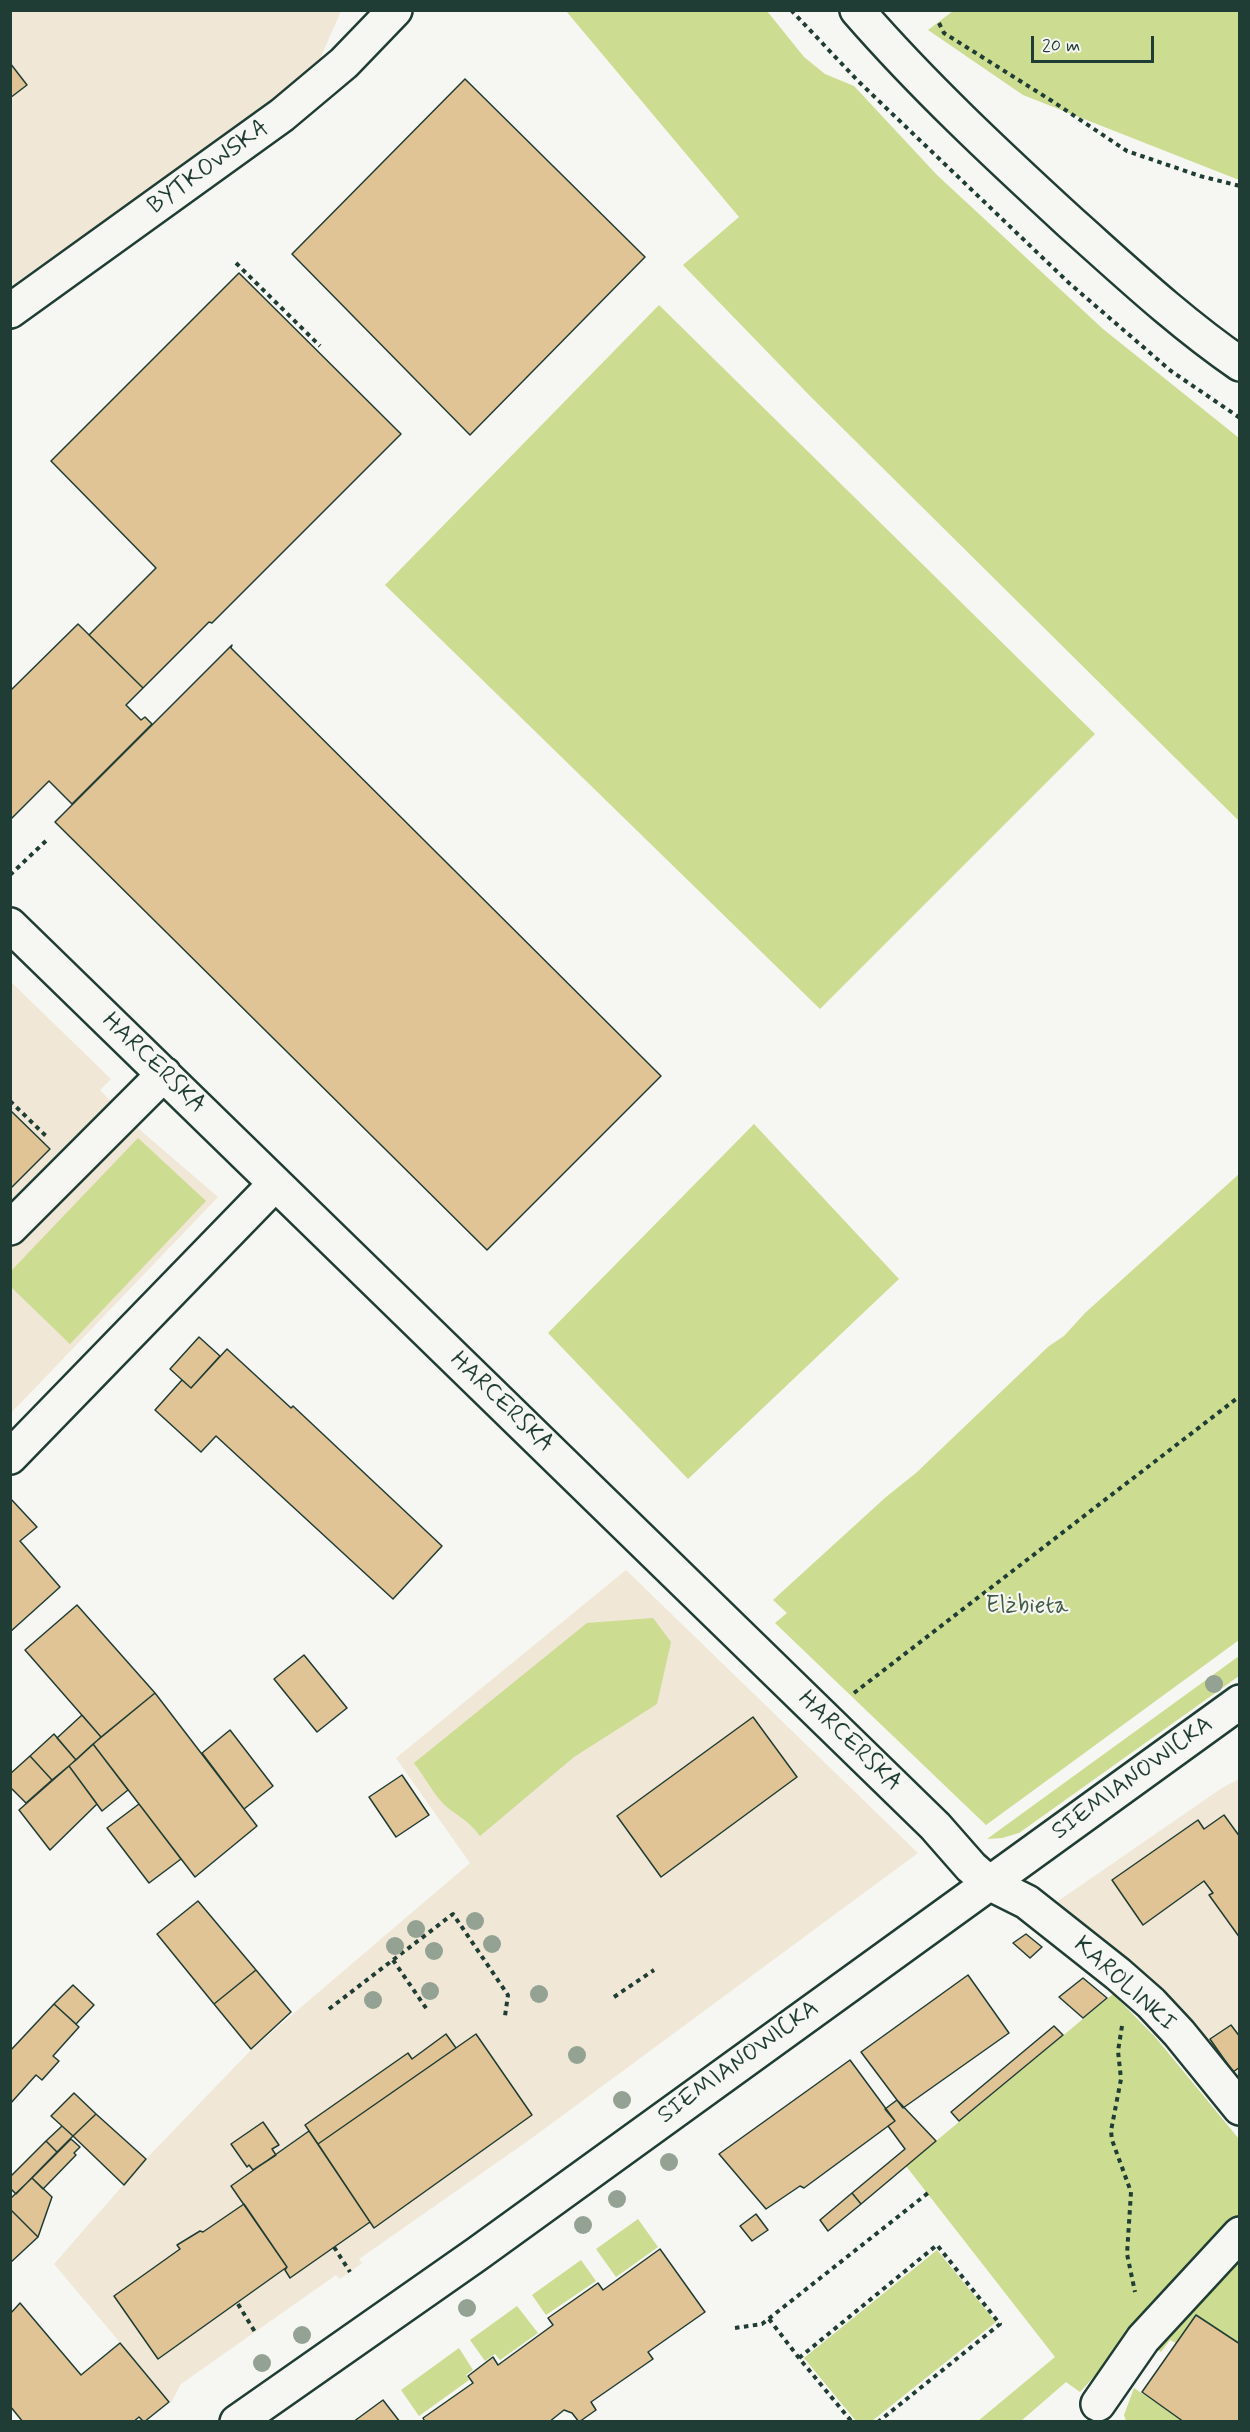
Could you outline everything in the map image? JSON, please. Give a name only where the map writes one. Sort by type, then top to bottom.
[{"type":"street","name":"BYTKOWSKA","points":[[10,311],[282,115],[344,63],[395,10]]},
{"type":"street","points":[[857,10],[1012,169],[1140,285],[1239,364]]},
{"type":"street","name":"HARCERSKA","points":[[10,925],[935,1826],[971,1867],[989,1883]]},
{"type":"street","points":[[10,1228],[164,1074]]},
{"type":"street","points":[[10,1457],[275,1184]]},
{"type":"street","name":"SIEMIANOWICKA","points":[[237,2421],[477,2254],[1239,1702]]},
{"type":"street","name":"KAROLINKI","points":[[989,1883],[1027,1902],[1119,1974],[1175,2028],[1239,2108]]},
{"type":"street","points":[[1098,2404],[1143,2339],[1239,2234]]},
{"type":"path","points":[[939,23],[944,33],[1127,151],[1200,176],[1239,186]]},
{"type":"path","points":[[236,263],[320,346]]},
{"type":"path","points":[[306,340],[310,336]]},
{"type":"path","points":[[10,875],[49,838]]},
{"type":"path","points":[[10,1101],[43,1133]]},
{"type":"path","points":[[851,1696],[1239,1396]]},
{"type":"path","points":[[329,2009],[453,1914],[508,1995],[505,2016]]},
{"type":"path","points":[[393,1960],[428,2011]]},
{"type":"path","points":[[614,1997],[654,1970]]},
{"type":"path","points":[[1129,2018],[1122,2025],[1118,2052],[1121,2079],[1111,2131],[1112,2140],[1131,2192],[1127,2254],[1136,2296]]},
{"type":"path","points":[[735,2328],[762,2325],[928,2193]]},
{"type":"path","points":[[799,2358],[937,2245],[1000,2324],[878,2421]]},
{"type":"path","points":[[334,2247],[350,2272]]},
{"type":"path","points":[[238,2304],[255,2332]]},
{"type":"path","points":[[769,2319],[852,2421]]},
{"type":"shaded area","points":[[11,11],[341,11],[313,75],[11,286]]},
{"type":"shaded area","points":[[11,982],[111,1079],[100,1090],[132,1123],[218,1197],[11,1413]]},
{"type":"shaded area","points":[[626,1570],[918,1853],[532,2138],[359,2259],[362,2263],[340,2279],[336,2275],[181,2384],[171,2403],[54,2264],[146,2159],[252,2049],[470,1863],[396,1758]]},
{"type":"shaded area","points":[[1239,1779],[1239,2081],[1194,2025],[1136,1968],[1051,1906],[1222,1788]]},
{"type":"green space","points":[[566,11],[767,11],[804,57],[825,74],[854,86],[937,175],[1103,329],[1239,438],[1239,821],[811,397],[683,265],[739,217]]},
{"type":"green space","points":[[953,11],[1239,11],[1239,180],[1023,95],[928,30]]},
{"type":"green space","points":[[659,305],[1095,734],[820,1009],[385,585]]},
{"type":"green space","points":[[754,1124],[899,1279],[688,1479],[548,1333]]},
{"type":"green space","points":[[138,1138],[206,1201],[70,1344],[11,1287],[11,1271]]},
{"type":"green space","name":"Elżbieta","points":[[1239,1174],[1239,1640],[986,1825],[775,1623],[787,1613],[773,1600],[886,1497],[916,1473],[1049,1346],[1064,1336],[1085,1313]]},
{"type":"green space","points":[[653,1618],[671,1642],[657,1704],[574,1757],[480,1836],[438,1798],[414,1763],[587,1623]]},
{"type":"green space","points":[[1239,1656],[1239,1676],[1019,1833],[987,1839]]},
{"type":"green space","points":[[1113,1994],[1156,2038],[1239,2139],[1239,2218],[1080,2392],[1066,2382],[1021,2421],[978,2421],[1055,2357],[906,2166]]},
{"type":"green space","points":[[638,2219],[658,2247],[616,2277],[596,2249]]},
{"type":"green space","points":[[937,2250],[996,2322],[872,2421],[856,2421],[804,2358]]},
{"type":"green space","points":[[1239,2256],[1239,2344],[1196,2315],[1176,2343],[1170,2340],[1161,2352],[1150,2344]]},
{"type":"green space","points":[[581,2260],[596,2281],[546,2315],[532,2295]]},
{"type":"green space","points":[[517,2306],[538,2333],[500,2360],[495,2354],[485,2361],[470,2340]]},
{"type":"green space","points":[[459,2348],[473,2370],[466,2375],[469,2380],[419,2416],[401,2390]]},
{"type":"green space","points":[[1134,2388],[1184,2421],[1126,2421],[1124,2415]]},
{"type":"building","points":[[10,63],[27,85],[10,98]]},
{"type":"building","points":[[465,79],[645,257],[470,435],[292,254]]},
{"type":"building","points":[[239,273],[401,434],[212,623],[209,622],[143,688],[89,635],[156,568],[51,461]]},
{"type":"building","points":[[78,624],[143,688],[126,705],[141,720],[145,717],[152,724],[72,804],[49,781],[10,820],[10,691]]},
{"type":"building","points":[[232,645],[231,648],[661,1076],[487,1250],[55,822]]},
{"type":"building","points":[[10,1110],[50,1149],[10,1189]]},
{"type":"building","points":[[199,1337],[220,1356],[191,1388],[170,1369]]},
{"type":"building","points":[[227,1349],[291,1408],[293,1406],[442,1546],[393,1599],[216,1436],[201,1452],[155,1410],[182,1380],[191,1388]]},
{"type":"building","points":[[10,1498],[37,1527],[20,1541],[60,1587],[10,1632]]},
{"type":"building","points":[[77,1605],[155,1693],[101,1737],[25,1650]]},
{"type":"building","points":[[304,1655],[347,1708],[317,1732],[274,1679]]},
{"type":"building","points":[[155,1693],[257,1826],[195,1877],[93,1744]]},
{"type":"building","points":[[82,1715],[101,1737],[76,1760],[57,1738]]},
{"type":"building","points":[[753,1717],[797,1777],[661,1877],[617,1816]]},
{"type":"building","points":[[230,1730],[273,1786],[244,1809],[202,1753]]},
{"type":"building","points":[[54,1734],[76,1760],[52,1780],[30,1756]]},
{"type":"building","points":[[93,1744],[128,1790],[102,1811],[69,1766]]},
{"type":"building","points":[[30,1756],[52,1780],[26,1803],[10,1787],[10,1774]]},
{"type":"building","points":[[69,1766],[97,1804],[50,1850],[19,1810]]},
{"type":"building","points":[[402,1775],[429,1815],[396,1837],[369,1797]]},
{"type":"building","points":[[139,1804],[181,1859],[149,1883],[107,1828]]},
{"type":"building","points":[[1224,1815],[1240,1837],[1240,1938],[1209,1895],[1213,1893],[1204,1881],[1143,1925],[1112,1880],[1198,1820],[1204,1829]]},
{"type":"building","points":[[198,1901],[256,1970],[214,2004],[157,1934]]},
{"type":"building","points":[[1026,1934],[1042,1947],[1030,1958],[1013,1943]]},
{"type":"building","points":[[256,1970],[291,2012],[251,2049],[214,2004]]},
{"type":"building","points":[[968,1975],[1009,2033],[903,2108],[861,2052]]},
{"type":"building","points":[[1083,1978],[1107,1998],[1083,2018],[1059,1997]]},
{"type":"building","points":[[73,1985],[94,2005],[76,2024],[54,2004]]},
{"type":"building","points":[[54,2004],[79,2027],[53,2056],[59,2061],[42,2080],[36,2075],[10,2104],[10,2051]]},
{"type":"building","points":[[1231,2025],[1240,2037],[1240,2067],[1233,2072],[1210,2039]]},
{"type":"building","points":[[1054,2026],[1063,2035],[959,2121],[951,2112]]},
{"type":"building","points":[[446,2034],[456,2048],[318,2144],[305,2125],[408,2053],[412,2059]]},
{"type":"building","points":[[476,2034],[532,2115],[374,2228],[318,2144]]},
{"type":"building","points":[[850,2060],[895,2121],[804,2188],[800,2186],[766,2209],[719,2154]]},
{"type":"building","points":[[74,2093],[96,2114],[73,2136],[51,2116]]},
{"type":"building","points":[[897,2100],[936,2141],[861,2204],[852,2193],[905,2149],[888,2126],[895,2121],[885,2109]]},
{"type":"building","points":[[96,2114],[146,2159],[124,2185],[73,2136]]},
{"type":"building","points":[[263,2122],[279,2145],[272,2149],[276,2155],[253,2170],[249,2165],[247,2167],[231,2144]]},
{"type":"building","points":[[62,2126],[73,2136],[57,2152],[46,2141]]},
{"type":"building","points":[[309,2131],[370,2222],[290,2278],[285,2270],[287,2267],[231,2186]]},
{"type":"building","points":[[71,2139],[80,2147],[74,2153],[76,2155],[43,2189],[32,2178]]},
{"type":"building","points":[[46,2141],[57,2152],[16,2194],[10,2188],[10,2177]]},
{"type":"building","points":[[32,2178],[52,2197],[38,2237],[10,2209],[10,2199]]},
{"type":"building","points":[[852,2193],[861,2204],[828,2231],[820,2220]]},
{"type":"building","points":[[244,2204],[287,2267],[158,2359],[114,2296],[180,2249],[177,2245],[200,2231],[203,2232]]},
{"type":"building","points":[[10,2209],[38,2237],[10,2263]]},
{"type":"building","points":[[756,2214],[768,2230],[752,2241],[740,2226]]},
{"type":"building","points":[[660,2249],[705,2312],[648,2352],[653,2359],[591,2402],[596,2410],[579,2422],[572,2413],[564,2410],[549,2422],[425,2422],[423,2418],[473,2383],[468,2376],[493,2357],[498,2365],[553,2325],[548,2318],[598,2283],[603,2290]]},
{"type":"building","points":[[20,2303],[81,2375],[120,2343],[169,2402],[144,2422],[139,2417],[133,2422],[23,2422],[10,2406],[10,2314]]},
{"type":"building","points":[[1196,2315],[1240,2344],[1240,2422],[1184,2422],[1142,2392]]},
{"type":"building","points":[[383,2400],[400,2422],[353,2422]]}]
